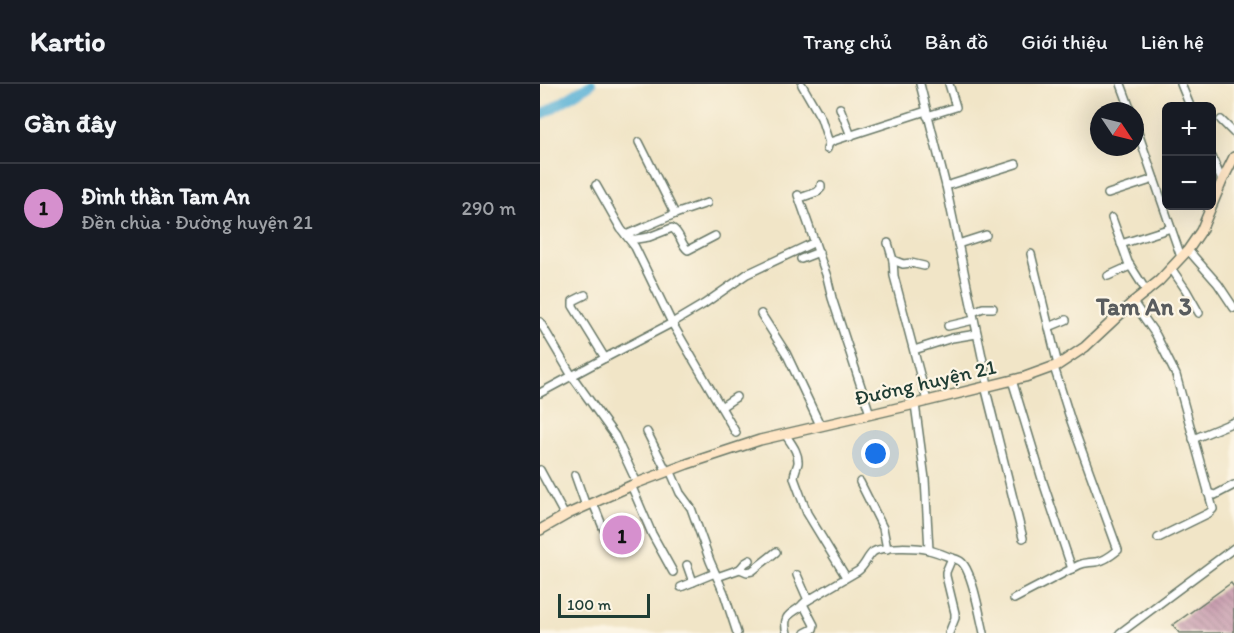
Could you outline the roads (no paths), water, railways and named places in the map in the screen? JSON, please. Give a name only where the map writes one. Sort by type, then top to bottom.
[{"type":"street","points":[[920,84],[946,186],[987,386],[1023,538]]},
{"type":"street","points":[[802,86],[821,118],[828,146],[851,136],[927,113],[956,107],[949,84]]},
{"type":"street","points":[[1121,84],[1128,102]]},
{"type":"street","points":[[1181,84],[1188,102]]},
{"type":"street","points":[[840,108],[851,136]]},
{"type":"street","points":[[1221,120],[1234,133]]},
{"type":"street","points":[[639,142],[675,214]]},
{"type":"street","points":[[1144,150],[1171,228],[1185,254],[1218,284],[1234,308]]},
{"type":"street","name":"Đường huyện 21","points":[[540,530],[589,504],[634,484],[760,440],[1012,380],[1056,366],[1085,347],[1133,302],[1147,292],[1185,254],[1202,231],[1234,158]]},
{"type":"street","points":[[946,186],[1016,164]]},
{"type":"street","points":[[1216,167],[1222,181]]},
{"type":"street","points":[[1108,194],[1154,179]]},
{"type":"street","points":[[596,185],[621,229],[635,247],[672,323],[736,434]]},
{"type":"street","points":[[821,185],[818,192],[799,196],[870,414]]},
{"type":"street","points":[[628,237],[675,214],[707,203]]},
{"type":"street","points":[[1112,218],[1130,266],[1147,292]]},
{"type":"street","points":[[628,237],[649,237],[672,228],[678,233],[688,250],[715,236]]},
{"type":"street","points":[[1121,244],[1171,228]]},
{"type":"street","points":[[958,244],[986,235]]},
{"type":"street","points":[[540,393],[672,323],[747,274],[815,242]]},
{"type":"street","points":[[888,243],[894,276],[927,401]]},
{"type":"street","points":[[801,259],[819,252]]},
{"type":"street","points":[[1014,599],[1087,561],[1102,561],[1117,552],[1118,548],[1071,421],[1031,254]]},
{"type":"street","points":[[892,260],[903,264],[924,266]]},
{"type":"street","points":[[1108,276],[1130,266]]},
{"type":"street","points":[[1171,268],[1199,313]]},
{"type":"street","points":[[585,295],[573,301],[573,306],[605,358]]},
{"type":"street","points":[[1133,302],[1156,335],[1176,375],[1213,509],[1212,512],[1158,538]]},
{"type":"street","points":[[948,326],[973,316],[983,309],[993,308]]},
{"type":"street","points":[[761,314],[786,353],[820,425]]},
{"type":"street","points":[[1049,327],[1066,321]]},
{"type":"street","points":[[540,322],[572,376],[615,436],[652,534],[673,572]]},
{"type":"street","points":[[914,350],[952,338],[977,334]]},
{"type":"street","points":[[1012,380],[1039,472],[1072,568]]},
{"type":"street","points":[[720,407],[736,397]]},
{"type":"street","points":[[915,404],[925,479],[928,550]]},
{"type":"street","points":[[1193,439],[1234,422]]},
{"type":"street","points":[[647,432],[680,493],[691,507],[737,633]]},
{"type":"street","points":[[785,434],[797,453],[798,464],[794,478],[807,513],[846,577]]},
{"type":"street","points":[[540,470],[565,516]]},
{"type":"street","points":[[575,475],[609,542]]},
{"type":"street","points":[[860,482],[883,528],[887,549]]},
{"type":"street","points":[[1208,494],[1215,495],[1234,485]]},
{"type":"street","points":[[787,633],[785,624],[789,613],[862,568],[876,550],[904,548],[928,550],[960,561],[964,565],[970,577],[984,633]]},
{"type":"street","points":[[1120,633],[1234,548]]},
{"type":"street","points":[[740,569],[747,572],[752,571],[776,552]]},
{"type":"street","points":[[948,632],[955,613],[945,572],[952,558]]},
{"type":"street","points":[[681,587],[740,569],[750,560]]},
{"type":"street","points":[[687,565],[693,582]]},
{"type":"street","points":[[797,575],[814,627],[805,633]]},
{"type":"waterway","points":[[540,116],[591,84]]},
{"type":"place","name":"Đình thần Tam An","points":[[622,535]]},
{"type":"district","name":"Tam An 3","points":[[1144,306]]}]
